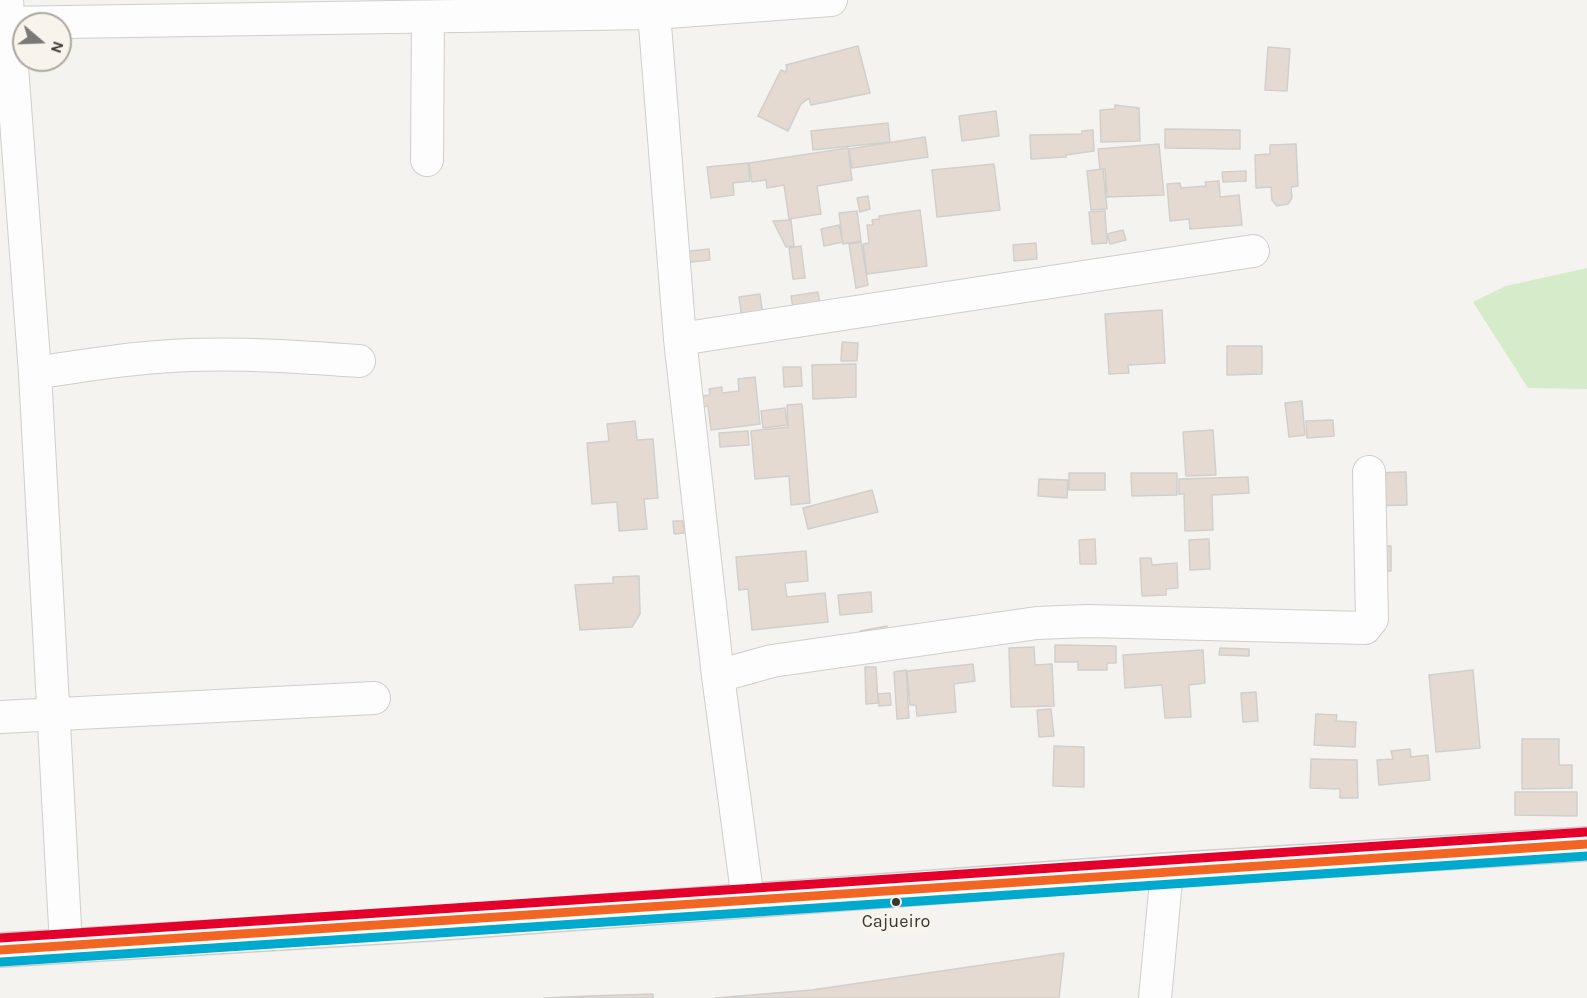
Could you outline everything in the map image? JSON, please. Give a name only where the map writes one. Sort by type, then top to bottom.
[{"type":"main road","points":[[0,950],[429,924],[1167,870],[1587,844]]},
{"type":"street","points":[[66,945],[35,373],[4,15],[428,17],[831,0]]},
{"type":"street","points":[[654,7],[680,339],[718,676],[748,900]]},
{"type":"street","points":[[427,160],[428,17]]},
{"type":"street","points":[[680,339],[1253,252]]},
{"type":"street","points":[[35,373],[132,359],[189,355],[261,354],[358,362]]},
{"type":"street","points":[[718,676],[772,661],[1036,623],[1098,621],[1365,628],[1372,619],[1369,472]]},
{"type":"street","points":[[0,717],[374,698]]},
{"type":"street","points":[[1155,998],[1167,870]]},
{"type":"shaded area","points":[[1587,268],[1587,389],[1528,388],[1473,302],[1506,286]]},
{"type":"building","points":[[858,46],[870,93],[811,105],[809,98],[801,104],[788,131],[758,116],[781,70],[785,72],[787,69],[786,65]]},
{"type":"building","points":[[1268,47],[1290,49],[1287,91],[1265,90]]},
{"type":"building","points":[[1115,105],[1139,108],[1140,141],[1101,142],[1100,110],[1115,109]]},
{"type":"building","points":[[996,111],[999,136],[962,141],[959,116]]},
{"type":"building","points":[[888,123],[890,142],[813,150],[811,131]]},
{"type":"building","points":[[1165,129],[1240,130],[1240,149],[1165,148]]},
{"type":"building","points":[[1093,130],[1094,151],[1066,155],[1066,157],[1031,159],[1030,135],[1082,134],[1082,131]]},
{"type":"building","points":[[925,137],[928,157],[852,168],[849,149]]},
{"type":"building","points":[[1159,144],[1164,195],[1107,197],[1105,169],[1100,169],[1098,149]]},
{"type":"building","points":[[1296,144],[1298,186],[1291,187],[1292,198],[1288,204],[1277,206],[1272,200],[1271,187],[1256,188],[1255,155],[1270,154],[1270,145]]},
{"type":"building","points":[[848,148],[852,180],[817,186],[821,214],[789,219],[784,185],[767,188],[766,180],[752,182],[749,163]]},
{"type":"building","points":[[748,163],[750,181],[733,183],[734,195],[711,198],[707,167]]},
{"type":"building","points":[[994,164],[1000,210],[937,217],[932,170]]},
{"type":"building","points":[[1103,169],[1107,209],[1091,210],[1087,171]]},
{"type":"building","points":[[1246,171],[1246,181],[1223,182],[1222,172]]},
{"type":"building","points":[[1219,181],[1220,197],[1239,195],[1242,225],[1190,229],[1189,219],[1170,221],[1167,184],[1180,183],[1181,188],[1206,186],[1205,182]]},
{"type":"building","points":[[868,196],[870,209],[860,212],[857,198]]},
{"type":"building","points":[[920,210],[927,266],[867,274],[863,244],[869,243],[867,225],[873,225],[872,220],[879,219],[879,216]]},
{"type":"building","points":[[857,211],[861,241],[843,244],[839,213]]},
{"type":"building","points":[[1105,211],[1107,243],[1092,244],[1089,212]]},
{"type":"building","points":[[791,220],[794,246],[786,247],[773,221]]},
{"type":"building","points":[[839,225],[843,242],[824,246],[821,229]]},
{"type":"building","points":[[1123,230],[1126,240],[1110,244],[1107,234]]},
{"type":"building","points":[[861,242],[868,285],[856,288],[849,244]]},
{"type":"building","points":[[1036,243],[1037,259],[1014,261],[1013,245]]},
{"type":"building","points":[[801,246],[805,278],[793,279],[789,248]]},
{"type":"building","points":[[709,249],[710,260],[683,263],[681,252]]},
{"type":"building","points":[[818,292],[820,304],[793,308],[791,296]]},
{"type":"building","points":[[760,294],[763,316],[742,319],[739,297]]},
{"type":"building","points":[[1162,310],[1165,363],[1128,365],[1129,373],[1109,374],[1105,314]]},
{"type":"building","points":[[842,342],[858,343],[857,361],[841,361]]},
{"type":"building","points":[[1227,346],[1262,346],[1262,374],[1227,375]]},
{"type":"building","points":[[856,364],[856,397],[813,399],[812,365]]},
{"type":"building","points":[[783,367],[801,367],[802,386],[784,387]]},
{"type":"building","points":[[755,377],[760,424],[711,430],[708,406],[703,407],[702,396],[710,395],[709,389],[722,387],[722,393],[739,391],[738,379]]},
{"type":"building","points":[[1302,401],[1305,435],[1289,437],[1285,403]]},
{"type":"building","points":[[802,404],[810,503],[791,505],[789,476],[755,479],[751,431],[788,427],[787,405]]},
{"type":"building","points":[[785,408],[787,425],[763,428],[761,411]]},
{"type":"building","points":[[1333,420],[1334,436],[1307,438],[1306,421]]},
{"type":"building","points":[[635,421],[637,440],[653,439],[658,498],[644,499],[647,529],[619,531],[617,502],[592,504],[587,443],[609,441],[607,424]]},
{"type":"building","points":[[1213,430],[1216,475],[1186,476],[1183,432]]},
{"type":"building","points":[[748,431],[749,445],[720,447],[719,433]]},
{"type":"building","points":[[1406,472],[1407,505],[1372,506],[1371,473]]},
{"type":"building","points":[[1069,473],[1105,473],[1105,490],[1069,490]]},
{"type":"building","points":[[1131,473],[1177,473],[1177,495],[1132,496]]},
{"type":"building","points":[[1248,477],[1249,493],[1212,495],[1213,530],[1185,531],[1184,494],[1179,494],[1179,479]]},
{"type":"building","points":[[1039,479],[1068,480],[1067,498],[1038,496]]},
{"type":"building","points":[[872,490],[878,512],[808,529],[803,508]]},
{"type":"building","points":[[673,521],[683,521],[684,533],[674,534]]},
{"type":"building","points":[[1095,539],[1096,564],[1080,564],[1079,540]]},
{"type":"building","points":[[1209,539],[1210,569],[1190,570],[1189,540]]},
{"type":"building","points":[[1373,546],[1391,546],[1391,571],[1373,571]]},
{"type":"building","points":[[806,551],[808,581],[785,583],[787,597],[825,593],[828,622],[752,630],[748,589],[739,590],[736,557]]},
{"type":"building","points":[[1140,558],[1151,558],[1152,565],[1177,563],[1178,588],[1166,589],[1166,595],[1142,596]]},
{"type":"building","points":[[639,576],[640,614],[632,627],[580,630],[575,585],[613,583],[613,577]]},
{"type":"building","points":[[871,592],[872,612],[840,615],[838,595]]},
{"type":"building","points":[[887,626],[889,636],[862,641],[860,631]]},
{"type":"building","points":[[1055,645],[1116,646],[1116,663],[1107,663],[1107,670],[1078,670],[1078,662],[1055,662]]},
{"type":"building","points":[[1034,647],[1035,665],[1052,664],[1054,706],[1011,707],[1009,648]]},
{"type":"building","points":[[1220,648],[1249,649],[1249,656],[1219,655]]},
{"type":"building","points":[[1203,650],[1205,683],[1189,685],[1191,717],[1165,718],[1162,685],[1125,688],[1123,655]]},
{"type":"building","points":[[973,664],[975,681],[954,684],[956,712],[917,716],[916,705],[910,705],[907,671]]},
{"type":"building","points":[[865,667],[876,667],[878,703],[866,704]]},
{"type":"building","points":[[906,670],[909,718],[897,719],[894,672]]},
{"type":"building","points":[[1473,670],[1480,748],[1436,752],[1429,675]]},
{"type":"building","points":[[1256,692],[1258,721],[1243,722],[1241,693]]},
{"type":"building","points":[[890,693],[891,705],[879,706],[878,694]]},
{"type":"building","points":[[1051,709],[1054,736],[1039,737],[1037,710]]},
{"type":"building","points":[[1316,714],[1337,715],[1336,721],[1356,722],[1355,747],[1314,745]]},
{"type":"building","points":[[1522,739],[1559,739],[1559,765],[1572,765],[1572,788],[1522,789]]},
{"type":"building","points":[[1054,746],[1084,747],[1084,787],[1053,786]]},
{"type":"building","points":[[1410,749],[1411,757],[1428,755],[1430,780],[1379,785],[1377,760],[1393,759],[1391,751]]},
{"type":"building","points":[[1311,759],[1357,760],[1358,798],[1340,798],[1340,789],[1310,788]]},
{"type":"building","points":[[1515,792],[1577,792],[1577,816],[1515,815]]},
{"type":"building","points":[[1064,953],[1059,998],[715,998],[812,990]]},
{"type":"building","points":[[653,994],[653,998],[544,998],[589,996]]},
{"type":"transit line","points":[[0,938],[1586,832]]},
{"type":"transit line","points":[[0,950],[1587,844]]},
{"type":"transit line","points":[[1,962],[1587,856]]},
{"type":"place","name":"Cajueiro","points":[[896,902]]}]
